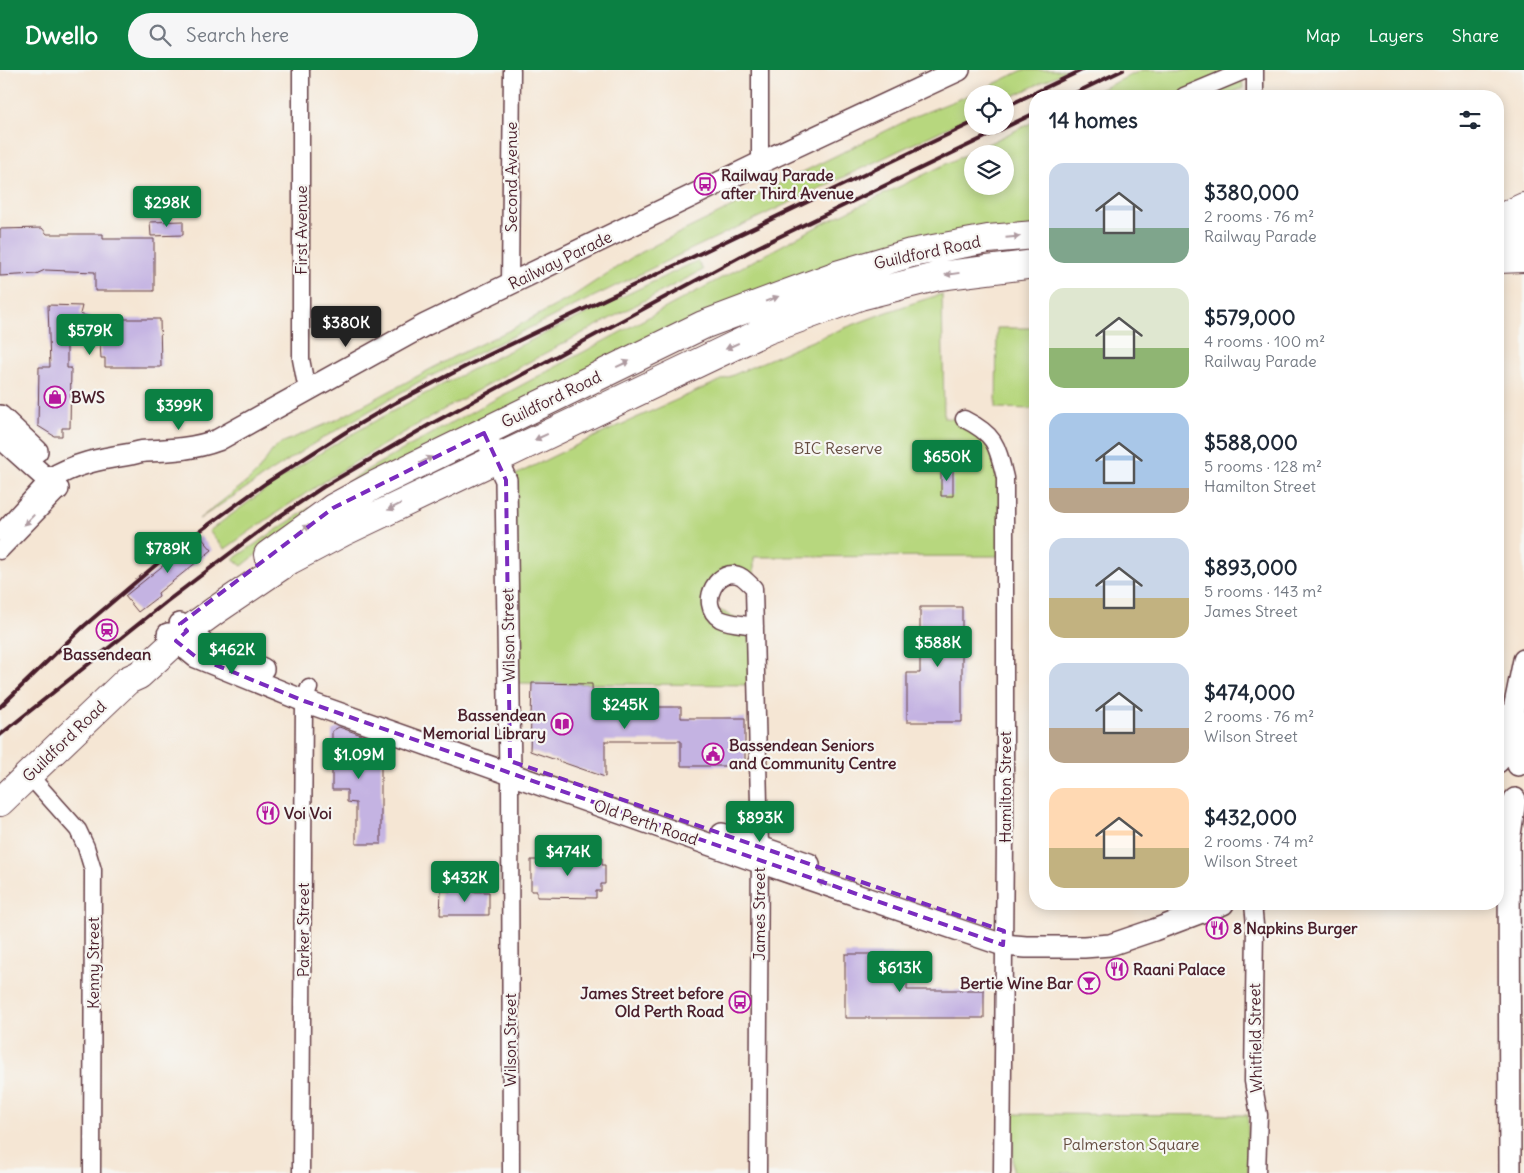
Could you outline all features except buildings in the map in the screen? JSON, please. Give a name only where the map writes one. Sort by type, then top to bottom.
[{"type":"highway","points":[[1504,216],[1524,207]]},
{"type":"highway","points":[[1504,232],[1524,233]]},
{"type":"highway","name":"Guildford Road","points":[[178,633],[209,599],[333,508],[376,484],[703,325],[837,275],[911,253],[988,239],[1029,236]]},
{"type":"highway","name":"Guildford Road","points":[[0,802],[128,680],[130,670],[178,633],[290,560],[343,532],[767,330],[860,296],[939,276],[1029,265]]},
{"type":"street","name":"First Avenue","points":[[301,70],[301,360],[305,380],[310,389]]},
{"type":"street","name":"Second Avenue","points":[[510,284],[512,70]]},
{"type":"street","points":[[760,70],[760,163]]},
{"type":"street","name":"Railway Parade","points":[[0,533],[59,481],[85,462],[145,451],[164,452],[198,448],[218,440],[425,325],[760,163],[959,70]]},
{"type":"street","points":[[1198,90],[1246,70]]},
{"type":"street","points":[[1255,70],[1255,90]]},
{"type":"street","points":[[0,416],[59,481]]},
{"type":"street","name":"Hamilton Street","points":[[964,419],[980,426],[988,433],[998,448],[1005,478],[1002,1173]]},
{"type":"street","name":"Wilson Street","points":[[484,433],[506,480],[510,768],[511,1173]]},
{"type":"street","points":[[0,437],[59,481]]},
{"type":"street","name":"Railway Parade","points":[[0,551],[59,481]]},
{"type":"street","name":"James Street","points":[[755,626],[760,854],[758,1173]]},
{"type":"street","name":"Old Perth Road","points":[[178,633],[307,695],[510,768],[1026,947],[1110,945],[1207,910]]},
{"type":"street","points":[[1510,1173],[1509,842],[1513,782],[1520,753],[1514,710],[1524,660]]},
{"type":"street","name":"Parker Street","points":[[301,1173],[307,695]]},
{"type":"street","name":"Kenny Street","points":[[28,774],[78,830],[86,847],[93,870],[92,1173]]},
{"type":"street","name":"Old Perth Road","points":[[1004,938],[1109,930],[1137,923],[1169,910]]},
{"type":"street","name":"Whitfield Street","points":[[1254,910],[1253,1081],[1259,1115],[1257,1173]]},
{"type":"highlighted area","points":[[484,433],[506,480],[510,761],[1004,931],[1003,945],[304,701],[196,657],[176,641],[187,631],[180,624],[333,508]]},
{"type":"green space","points":[[1023,70],[1068,70],[1014,96],[1014,85],[992,85]]},
{"type":"green space","points":[[1142,70],[1241,70],[1243,88],[1238,90],[1099,90]]},
{"type":"green space","points":[[964,97],[964,120],[677,256],[419,382],[313,444],[199,519],[248,481],[258,471],[272,451],[281,443],[336,420],[453,357],[508,331],[570,298],[631,258],[657,244],[916,116]]},
{"type":"green space","points":[[1029,124],[1029,227],[836,265],[267,546],[242,566],[233,559],[363,472],[822,224],[964,155],[964,195],[1014,195],[1014,145],[985,145],[1006,135],[1014,135],[1014,131]]},
{"type":"green space","points":[[697,261],[703,270],[519,367],[399,436],[282,509],[225,549],[209,531],[276,482],[363,428],[505,353]]},
{"type":"green space","name":"BIC Reserve","points":[[942,294],[944,418],[964,419],[998,448],[1004,556],[754,557],[754,588],[729,575],[710,606],[755,626],[756,685],[509,683],[506,480],[602,434],[789,351],[849,326]]},
{"type":"green space","points":[[997,328],[1029,328],[1029,409],[996,408]]},
{"type":"green space","name":"Palmerston Square","points":[[1013,1114],[1248,1115],[1248,1173],[1013,1173]]},
{"type":"railway","points":[[1040,90],[1082,70]]},
{"type":"railway","points":[[1081,90],[1123,70]]},
{"type":"railway","points":[[1014,103],[1029,95]]},
{"type":"railway","points":[[0,735],[166,602],[274,520],[323,487],[429,425],[756,248],[1029,116]]},
{"type":"railway","points":[[0,707],[84,626],[171,552],[266,483],[349,430],[393,404],[482,358],[964,127]]},
{"type":"place","name":"Railway Parade after Third Avenue","points":[[705,184]]},
{"type":"place","name":"BWS","points":[[55,397]]},
{"type":"place","name":"Bassendean","points":[[107,630]]},
{"type":"place","name":"Bassendean Memorial Library","points":[[562,724]]},
{"type":"place","name":"Bassendean Seniors and Community Centre","points":[[713,754]]},
{"type":"place","name":"Voi Voi","points":[[268,813]]},
{"type":"place","name":"8 Napkins Burger","points":[[1217,928]]},
{"type":"place","name":"Raani Palace","points":[[1117,969]]},
{"type":"place","name":"Bertie Wine Bar","points":[[1089,983]]},
{"type":"place","name":"James Street before Old Perth Road","points":[[740,1002]]}]
